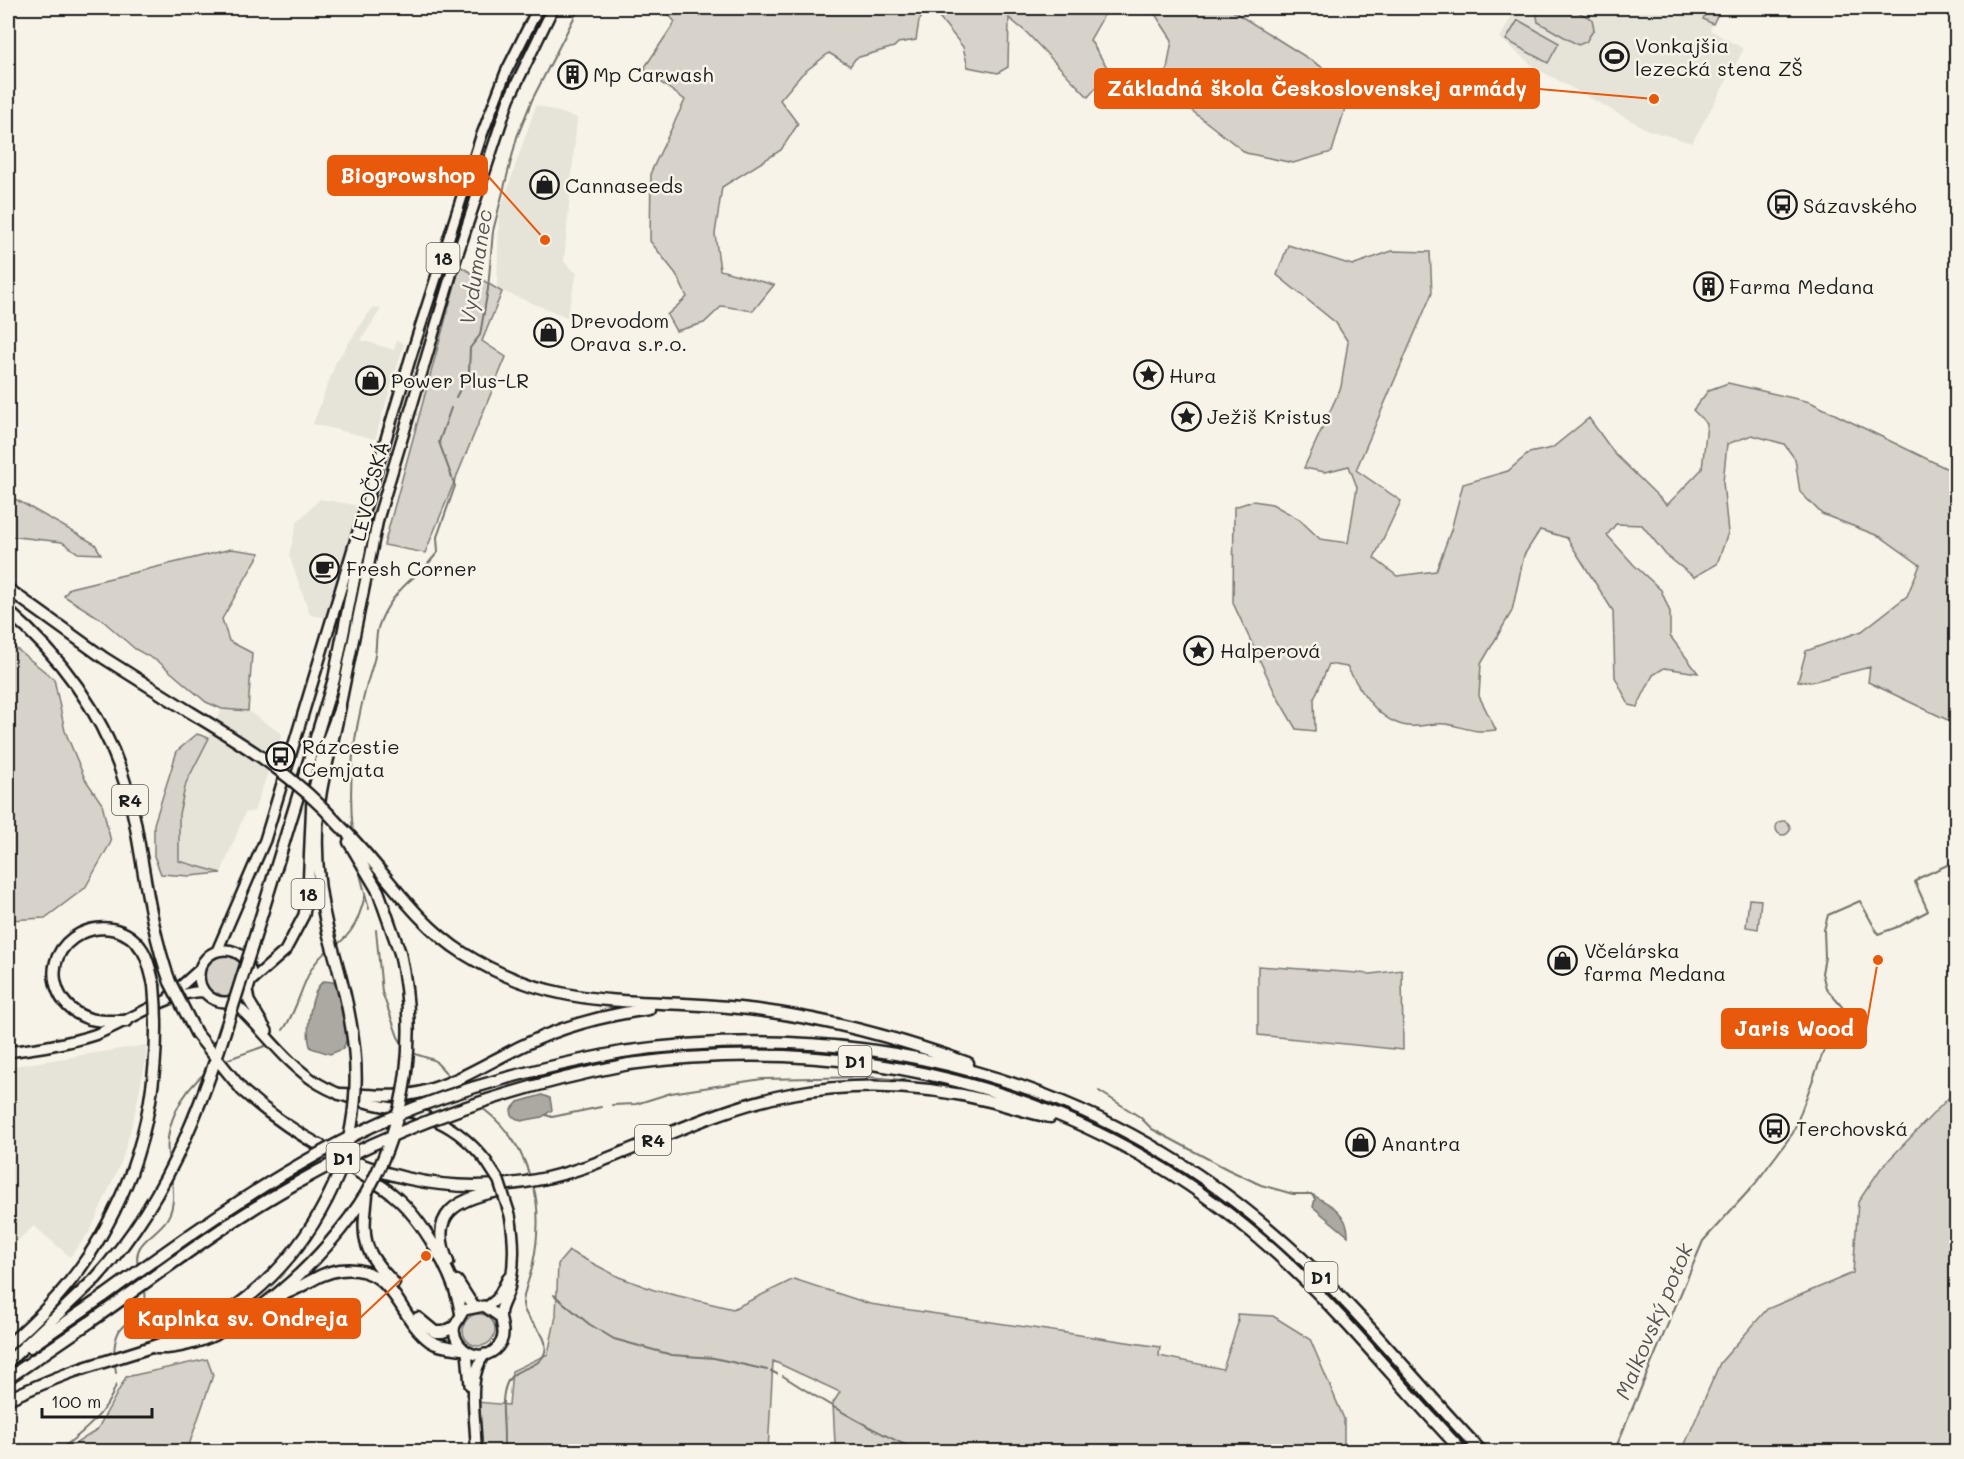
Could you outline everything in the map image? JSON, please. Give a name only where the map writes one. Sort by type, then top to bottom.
[{"type":"highway","points":[[8,1362],[96,1278],[146,1215],[184,1146],[211,1077],[340,658],[364,529],[364,516]]},
{"type":"highway","points":[[8,589],[104,658],[279,768],[312,795],[359,845],[411,909],[444,940],[495,971],[549,991],[607,1002],[755,1010],[821,1022],[968,1062],[1001,1079]]},
{"type":"highway","name":"R4","points":[[8,611],[39,640],[70,675],[90,703],[109,739],[130,799],[154,928],[170,982],[196,1033],[243,1092],[295,1133],[335,1155],[391,1175],[433,1184],[467,1186],[521,1183],[589,1166],[726,1111],[813,1091],[860,1087],[924,1090],[988,1101],[1074,1122]]},
{"type":"highway","points":[[8,1399],[73,1372],[149,1348],[210,1323],[239,1304],[270,1278],[310,1230],[339,1173],[351,1129],[357,1066],[347,999],[328,932],[318,877],[317,826],[321,791],[340,705]]},
{"type":"highway","points":[[149,1348],[170,1348],[212,1334],[272,1298],[325,1251],[368,1192],[386,1154],[399,1116],[408,1061],[408,1003],[400,953],[387,910],[370,875],[340,826]]},
{"type":"highway","points":[[127,1021],[90,1019],[77,1013],[65,1002],[57,988],[55,970],[59,954],[67,942],[79,933],[93,928],[112,928],[125,933],[144,952],[154,985]]},
{"type":"highway","points":[[8,1345],[49,1308],[83,1267],[107,1229],[130,1173],[148,1118],[155,1071],[151,945],[154,928]]},
{"type":"highway","points":[[339,1094],[400,1096],[443,1085],[525,1044],[566,1028],[632,1011],[682,1006]]},
{"type":"highway","name":"D1","points":[[8,1362],[244,1198],[364,1130],[426,1104],[501,1079],[622,1052],[712,1042],[809,1043],[915,1057],[1001,1079],[1073,1107],[1131,1135],[1205,1180],[1240,1206],[1316,1272],[1482,1452]]},
{"type":"highway","name":"D1","points":[[8,1378],[268,1199],[356,1152],[422,1122],[488,1098],[557,1079],[629,1065],[732,1054],[820,1057],[870,1063],[928,1074],[987,1089],[1074,1122],[1172,1175],[1266,1245],[1333,1308],[1463,1452]]},
{"type":"highway","points":[[335,1155],[391,1193],[410,1211],[439,1257],[454,1290],[460,1313]]},
{"type":"highway","points":[[473,1306],[462,1292],[442,1247],[444,1221],[461,1201],[521,1183]]},
{"type":"highway","points":[[368,1192],[363,1230],[365,1244],[372,1258],[398,1287],[427,1328],[439,1333],[454,1327]]},
{"type":"highway","points":[[272,1298],[290,1293],[323,1274],[343,1269],[358,1270],[375,1277],[391,1289],[420,1332],[431,1341],[464,1350]]},
{"type":"main road","name":"LEVOČSKÁ","points":[[164,1002],[200,970],[204,960],[217,951],[265,840],[411,356],[481,137],[506,72],[538,8]]},
{"type":"main road","name":"LEVOČSKÁ","points":[[8,1052],[76,1040],[127,1021],[190,992],[204,993],[217,1001],[232,1002],[285,951],[304,915],[308,890],[312,797],[322,754],[340,705],[378,519],[431,340],[500,122],[528,56],[553,8]]},
{"type":"main road","points":[[217,951],[230,950],[244,958],[251,969],[249,986],[252,1006],[269,1036]]},
{"type":"main road","points":[[200,970],[199,980],[204,993]]},
{"type":"main road","points":[[232,1002],[306,1075],[339,1094],[435,1119],[465,1139],[486,1161],[501,1186],[510,1215],[514,1240],[511,1283],[500,1317],[504,1330],[501,1341],[495,1349],[485,1354],[476,1368],[474,1402],[477,1452]]},
{"type":"main road","points":[[487,1307],[497,1299],[511,1273]]},
{"type":"main road","points":[[474,1402],[464,1350],[455,1339],[454,1327],[460,1313],[473,1306],[487,1307],[500,1317]]},
{"type":"main road","points":[[464,1350],[485,1354]]},
{"type":"shaded area","points":[[663,8],[918,8],[925,12],[919,21],[916,40],[898,43],[894,47],[856,58],[850,66],[829,53],[802,74],[780,100],[798,124],[781,150],[722,187],[715,234],[720,270],[774,285],[753,311],[722,306],[704,323],[676,331],[667,315],[687,297],[676,274],[650,241],[651,172],[685,100],[646,72],[645,67],[675,22]]},
{"type":"shaded area","points":[[940,8],[1228,8],[1341,79],[1347,101],[1332,152],[1293,163],[1246,153],[1191,110],[1165,81],[1172,40],[1155,14],[1107,10],[1090,40],[1110,72],[1088,97],[1026,32],[1009,18],[1008,67],[998,73],[968,67],[963,47],[936,13]]},
{"type":"shaded area","points":[[1516,8],[1721,8],[1710,30],[1744,49],[1692,143],[1648,130],[1534,67],[1500,38]]},
{"type":"shaded area","points":[[1541,8],[1570,8],[1592,19],[1594,29],[1586,42],[1578,45],[1538,22],[1537,16]]},
{"type":"shaded area","points":[[1709,8],[1721,8],[1713,24],[1703,19]]},
{"type":"shaded area","points":[[1518,20],[1559,43],[1548,63],[1506,40]]},
{"type":"shaded area","points":[[536,105],[577,118],[564,262],[577,273],[567,317],[497,289],[499,214]]},
{"type":"shaded area","points":[[1288,245],[1352,265],[1392,251],[1430,252],[1432,293],[1356,470],[1401,501],[1374,558],[1397,576],[1436,571],[1451,530],[1463,484],[1508,471],[1529,453],[1552,448],[1589,418],[1614,453],[1667,505],[1702,469],[1707,424],[1693,410],[1709,390],[1728,383],[1810,402],[1956,473],[1956,724],[1868,682],[1870,667],[1811,682],[1798,681],[1806,651],[1862,631],[1907,596],[1920,565],[1881,537],[1822,514],[1800,492],[1795,459],[1784,444],[1752,435],[1727,444],[1723,482],[1728,533],[1717,564],[1694,577],[1666,555],[1642,525],[1616,524],[1607,535],[1661,590],[1670,612],[1670,636],[1698,673],[1664,668],[1653,675],[1637,707],[1629,705],[1615,677],[1613,611],[1567,538],[1540,530],[1524,555],[1512,611],[1481,664],[1479,696],[1496,730],[1475,730],[1441,724],[1408,726],[1397,723],[1379,712],[1358,686],[1347,667],[1329,664],[1314,699],[1315,731],[1296,729],[1276,695],[1233,603],[1234,507],[1253,501],[1272,504],[1299,519],[1320,539],[1348,543],[1357,487],[1349,466],[1325,472],[1304,468],[1341,387],[1348,342],[1336,323],[1277,275]]},
{"type":"shaded area","points":[[460,266],[502,292],[482,341],[506,357],[425,553],[384,545]]},
{"type":"shaded area","points":[[373,307],[381,309],[361,340],[394,350],[397,340],[404,344],[375,439],[313,424],[336,362]]},
{"type":"shaded area","points":[[8,495],[95,544],[101,554],[78,553],[62,542],[8,536]]},
{"type":"shaded area","points":[[320,499],[361,506],[328,618],[310,615],[289,555],[297,522]]},
{"type":"shaded area","points":[[231,549],[260,553],[222,619],[229,641],[252,653],[248,711],[222,709],[206,702],[159,662],[135,649],[101,619],[64,596],[70,588]]},
{"type":"shaded area","points":[[8,642],[54,679],[65,731],[85,779],[102,804],[111,842],[85,888],[45,918],[8,920]]},
{"type":"shaded area","points":[[222,709],[248,711],[282,734],[254,811],[245,813],[221,873],[179,861],[179,815],[186,783]]},
{"type":"shaded area","points":[[197,734],[209,738],[186,783],[179,814],[179,861],[221,873],[190,876],[161,874],[154,856],[154,824],[177,751]]},
{"type":"shaded area","points":[[1783,821],[1788,823],[1790,828],[1788,833],[1783,835],[1778,833],[1776,828],[1778,823]]},
{"type":"shaded area","points":[[1749,899],[1761,900],[1758,929],[1746,927]]},
{"type":"shaded area","points":[[229,956],[239,961],[240,966],[232,995],[224,997],[218,993],[213,994],[206,985],[205,972],[207,966],[216,957]]},
{"type":"shaded area","points":[[1258,966],[1371,974],[1402,970],[1403,1050],[1258,1035]]},
{"type":"shaded area","points":[[324,981],[333,982],[338,988],[348,1036],[343,1049],[330,1054],[311,1048],[308,1033],[312,1002],[319,986]]},
{"type":"shaded area","points":[[146,1045],[146,1059],[134,1117],[122,1160],[90,1231],[70,1257],[34,1226],[8,1249],[8,1067]]},
{"type":"shaded area","points":[[1956,1090],[1956,1451],[1682,1451],[1720,1363],[1767,1309],[1853,1273],[1858,1202],[1881,1168]]},
{"type":"shaded area","points":[[542,1095],[550,1098],[552,1110],[542,1117],[521,1121],[512,1116],[511,1110],[518,1102]]},
{"type":"shaded area","points":[[1311,1194],[1330,1204],[1341,1214],[1345,1220],[1348,1236],[1313,1207],[1315,1199]]},
{"type":"shaded area","points":[[569,1251],[619,1277],[654,1290],[733,1309],[794,1279],[870,1304],[1160,1347],[1159,1356],[1223,1369],[1238,1323],[1237,1314],[1273,1316],[1310,1339],[1344,1419],[1344,1451],[856,1451],[835,1444],[833,1403],[840,1392],[773,1361],[768,1451],[470,1452],[477,1402],[509,1405],[512,1371],[548,1354],[556,1316],[558,1264]]},
{"type":"shaded area","points":[[479,1314],[490,1319],[495,1330],[490,1341],[479,1346],[468,1341],[463,1330],[468,1319]]},
{"type":"shaded area","points":[[207,1359],[213,1375],[187,1451],[64,1451],[97,1430],[126,1377]]},
{"type":"waterway","name":"Vydumanec","points":[[456,397],[469,372],[470,348],[480,335],[488,289],[493,231],[517,137],[532,100],[579,8]]},
{"type":"waterway","name":"Vydumanec","points":[[421,572],[438,552],[437,537],[455,486],[439,442],[451,408]]},
{"type":"waterway","name":"Vydumanec","points":[[353,833],[351,788],[354,746],[357,725],[375,656],[378,628],[393,599],[415,576]]},
{"type":"waterway","name":"Malkovský potok","points":[[1614,1452],[1703,1241],[1755,1184],[1793,1133],[1827,1042],[1843,1008],[1826,988],[1822,973],[1825,957],[1824,930],[1828,915],[1860,901],[1878,934],[1900,926],[1928,911],[1915,882],[1956,861]]},
{"type":"waterway","name":"Vydumanec","points":[[358,866],[369,909]]},
{"type":"waterway","points":[[335,946],[347,936],[355,924],[365,896]]},
{"type":"waterway","name":"Vydumanec","points":[[376,930],[382,992],[403,1045]]},
{"type":"waterway","points":[[283,1030],[308,976],[321,957],[330,949]]},
{"type":"waterway","points":[[223,1061],[265,1046]]},
{"type":"waterway","name":"Vydumanec","points":[[412,1053],[434,1060],[451,1078]]},
{"type":"waterway","points":[[169,1162],[168,1136],[176,1111],[190,1089],[208,1070]]},
{"type":"waterway","points":[[612,1105],[636,1104],[671,1093],[762,1079],[869,1077],[904,1080]]},
{"type":"waterway","points":[[1099,1091],[1140,1117],[1152,1129],[1227,1169],[1261,1185],[1293,1194],[1311,1194]]},
{"type":"waterway","name":"Vydumanec","points":[[481,1107],[498,1121],[512,1138],[527,1166],[530,1177]]},
{"type":"waterway","points":[[546,1115],[552,1117],[601,1107]]},
{"type":"waterway","points":[[138,1265],[138,1250],[170,1214],[173,1199],[171,1177]]},
{"type":"waterway","name":"Vydumanec","points":[[503,1452],[503,1399],[507,1383],[515,1373],[538,1362],[545,1352],[546,1345],[524,1310],[523,1304],[537,1234],[537,1204],[533,1185]]},
{"type":"waterway","points":[[114,1355],[120,1330],[146,1307],[145,1288]]},
{"type":"waterway","points":[[554,1295],[589,1324],[614,1339],[672,1355],[714,1358],[767,1370]]},
{"type":"waterway","points":[[115,1364],[116,1373]]},
{"type":"waterway","points":[[771,1371],[777,1374]]},
{"type":"waterway","points":[[783,1376],[851,1417],[921,1452]]},
{"type":"waterway","points":[[57,1452],[84,1431],[100,1414],[116,1385]]},
{"type":"place","name":"Vonkajšia lezecká stena ZŠ","points":[[1614,56]]},
{"type":"place","name":"Mp Carwash","points":[[572,74]]},
{"type":"place","name":"Základná škola Československej armády","points":[[1654,99]]},
{"type":"place","name":"Cannaseeds","points":[[544,185]]},
{"type":"place","name":"Sázavského","points":[[1782,205]]},
{"type":"place","name":"Biogrowshop","points":[[545,240]]},
{"type":"place","name":"Farma Medana","points":[[1708,286]]},
{"type":"place","name":"Drevodom Orava s.r.o.","points":[[549,332]]},
{"type":"place","name":"Hura","points":[[1148,375]]},
{"type":"place","name":"Power Plus-LR","points":[[370,380]]},
{"type":"place","name":"Ježiš Kristus","points":[[1186,416]]},
{"type":"place","name":"Fresh Corner","points":[[325,568]]},
{"type":"place","name":"Halperová","points":[[1199,650]]},
{"type":"place","name":"Rázcestie Cemjata","points":[[281,757]]},
{"type":"place","name":"Jaris Wood","points":[[1878,960]]},
{"type":"place","name":"Včelárska farma Medana","points":[[1563,961]]},
{"type":"place","name":"Terchovská","points":[[1775,1128]]},
{"type":"place","name":"Anantra","points":[[1360,1143]]},
{"type":"place","name":"Kaplnka sv. Ondreja","points":[[426,1256]]}]
